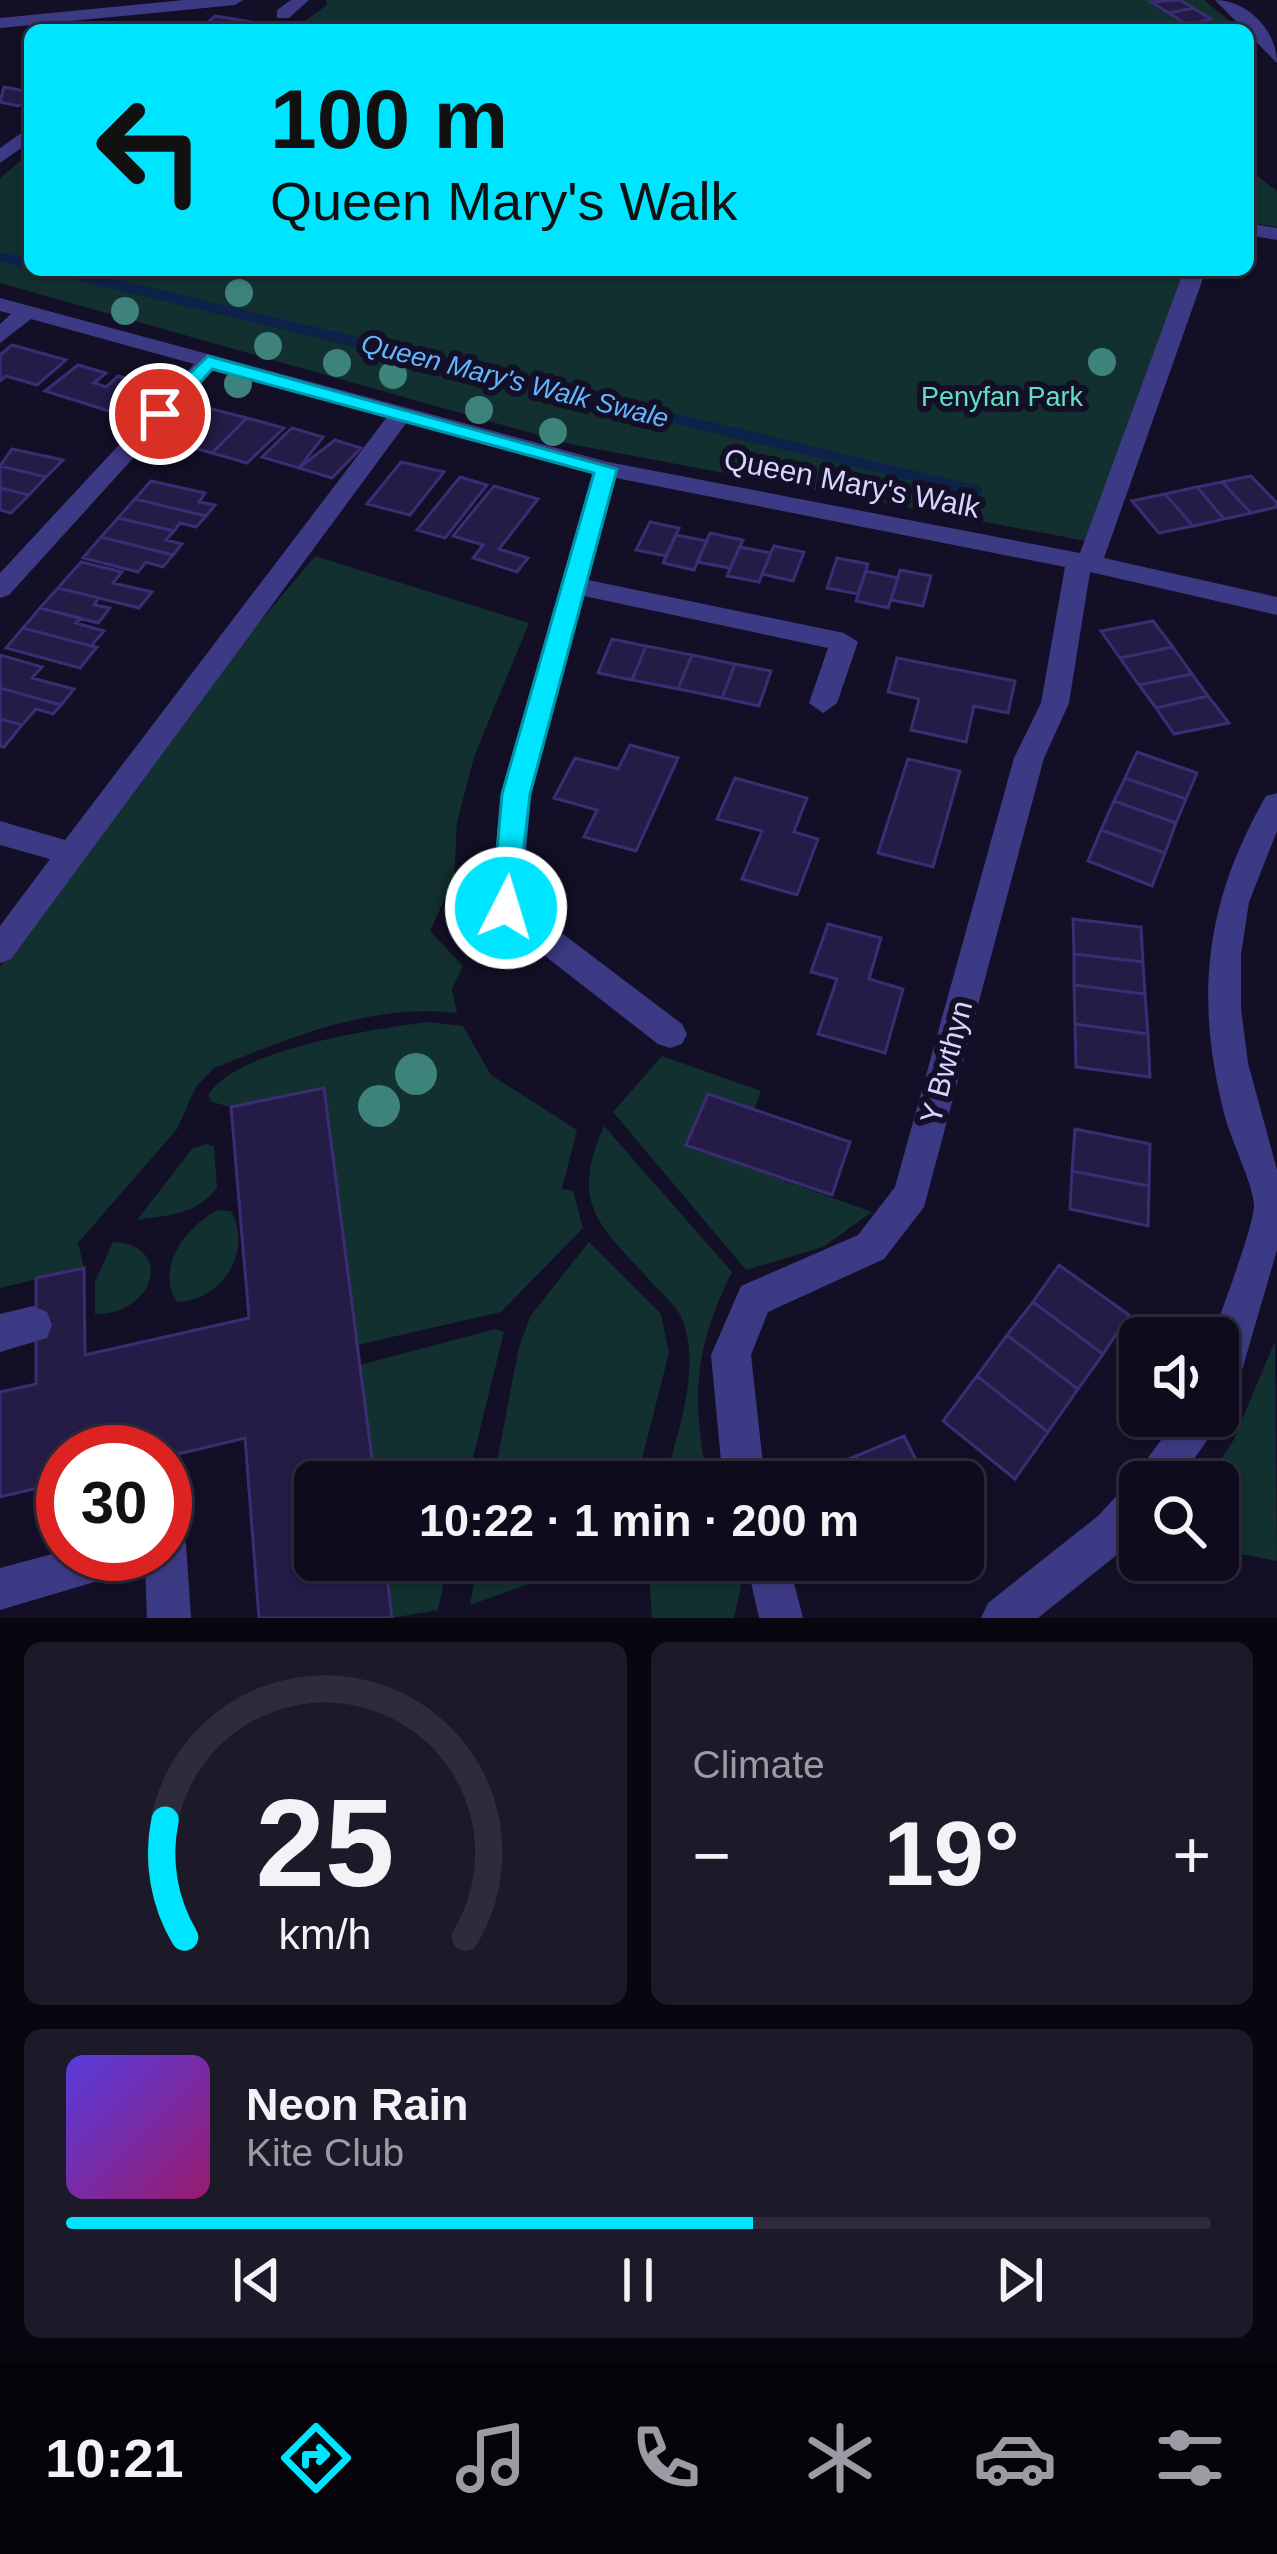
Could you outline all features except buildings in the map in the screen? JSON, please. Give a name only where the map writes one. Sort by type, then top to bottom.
[{"type":"street","points":[[1,24],[235,0]]},
{"type":"street","points":[[283,14],[301,0]]},
{"type":"street","points":[[1223,0],[1252,24]]},
{"type":"street","points":[[159,24],[166,10]]},
{"type":"street","points":[[1254,26],[1277,58]]},
{"type":"street","points":[[0,157],[24,138]]},
{"type":"street","name":"Y Bwthyn","points":[[742,1461],[731,1355],[754,1299],[871,1247],[911,1195],[1028,758],[1055,703],[1084,562],[1193,276]]},
{"type":"street","name":"Queen Mary's Walk","points":[[0,304],[606,469],[1084,562],[1277,607]]},
{"type":"street","points":[[0,336],[28,310]]},
{"type":"street","points":[[0,589],[208,362]]},
{"type":"street","points":[[0,950],[399,416]]},
{"type":"street","points":[[606,469],[516,794],[506,908],[670,1034]]},
{"type":"street","points":[[577,586],[844,642],[823,703]]},
{"type":"street","points":[[1239,1320],[1275,1211],[1230,1076],[1223,959],[1235,902],[1263,824],[1277,804]]},
{"type":"street","points":[[0,833],[72,854]]},
{"type":"street","points":[[1169,1461],[1187,1437]]},
{"type":"street","points":[[1003,1618],[1119,1523]]},
{"type":"street","points":[[0,1589],[36,1579]]},
{"type":"street","points":[[167,1581],[169,1618]]},
{"type":"street","points":[[772,1581],[782,1618]]},
{"type":"green space","points":[[326,0],[1204,0],[1234,24],[300,24],[327,5]]},
{"type":"green space","name":"Penyfan Park","points":[[24,158],[24,276],[1182,276],[1086,541],[570,444],[0,283],[0,178]]},
{"type":"green space","points":[[1254,174],[1277,191],[1277,227],[1254,223]]},
{"type":"green space","points":[[315,556],[529,623],[474,757],[457,822],[454,879],[430,931],[463,966],[452,989],[457,1013],[425,1011],[363,1018],[303,1034],[214,1068],[196,1087],[177,1129],[78,1243],[84,1268],[0,1288],[0,967],[221,668]]},
{"type":"green space","points":[[429,1022],[463,1026],[491,1075],[577,1130],[562,1189],[573,1191],[583,1228],[501,1312],[357,1345],[324,1088],[231,1107],[212,1102],[208,1095],[223,1079],[276,1053]]},
{"type":"green space","points":[[662,1056],[761,1091],[754,1110],[687,1145],[872,1212],[823,1247],[746,1270],[613,1112]]},
{"type":"green space","points":[[604,1126],[732,1272],[710,1325],[699,1374],[705,1461],[670,1461],[689,1380],[688,1339],[677,1310],[618,1246],[595,1213],[589,1177]]},
{"type":"green space","points":[[214,1146],[217,1188],[209,1197],[191,1209],[137,1220],[192,1149]]},
{"type":"green space","points":[[218,1210],[231,1211],[237,1226],[236,1256],[230,1270],[208,1292],[177,1302],[170,1276],[177,1249],[195,1226]]},
{"type":"green space","points":[[113,1242],[144,1254],[150,1279],[132,1303],[95,1314],[95,1282]]},
{"type":"green space","points":[[589,1242],[661,1314],[669,1353],[641,1461],[497,1461],[519,1347],[531,1315]]},
{"type":"green space","points":[[495,1329],[504,1332],[472,1461],[372,1461],[360,1365]]},
{"type":"green space","points":[[1275,1341],[1277,1561],[1239,1554],[1239,1461],[1220,1461],[1239,1437]]},
{"type":"green space","points":[[388,1581],[444,1581],[438,1610],[392,1618]]},
{"type":"green space","points":[[474,1581],[537,1581],[470,1605]]},
{"type":"green space","points":[[649,1581],[739,1581],[734,1618],[652,1618]]},
{"type":"waterway","name":"Queen Mary's Walk Swale","points":[[0,257],[24,263]]},
{"type":"waterway","name":"Queen Mary's Walk Swale","points":[[81,276],[977,491]]},
{"type":"route","points":[[160,414],[208,362],[606,469],[516,794],[506,908]]}]
